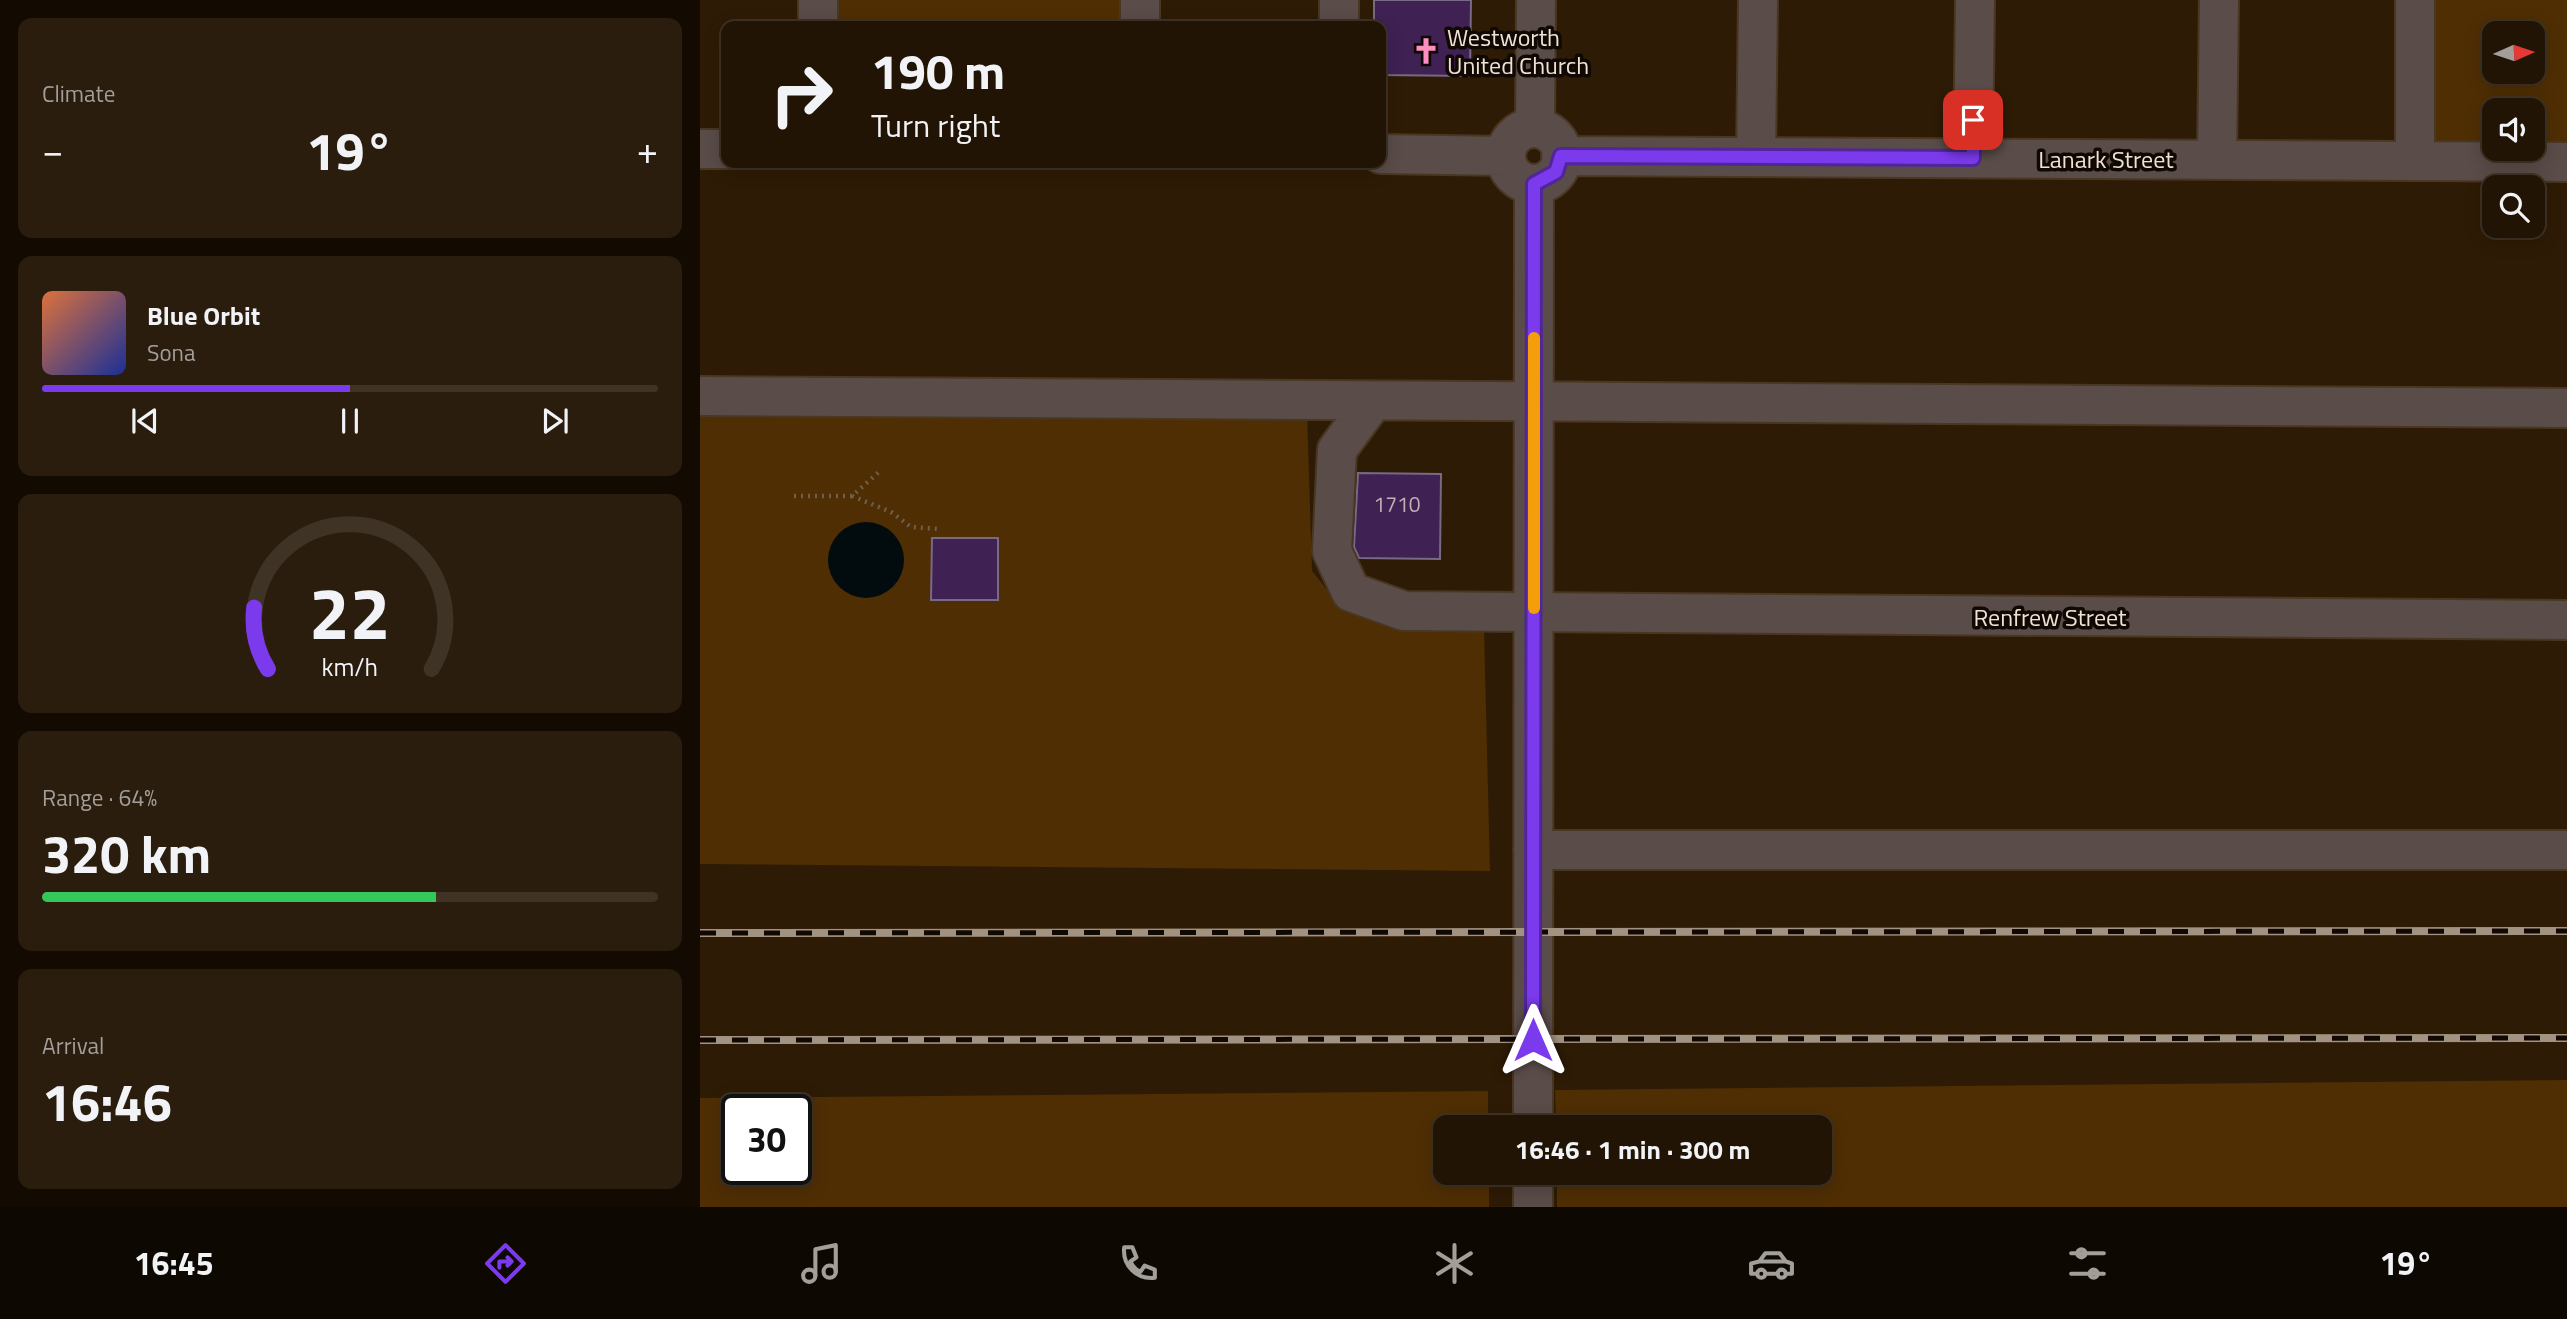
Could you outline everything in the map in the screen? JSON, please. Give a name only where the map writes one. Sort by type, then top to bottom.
[{"type":"street","points":[[818,0],[818,21]]},
{"type":"street","points":[[1140,0],[1140,21]]},
{"type":"street","points":[[1339,0],[1339,21]]},
{"type":"street","points":[[1535,128],[1536,0]]},
{"type":"street","points":[[1756,157],[1758,0]]},
{"type":"street","points":[[1973,158],[1975,0]]},
{"type":"street","points":[[2217,159],[2219,0]]},
{"type":"street","points":[[2415,0],[2415,160]]},
{"type":"street","points":[[1535,128],[1550,134],[1560,147],[1561,156],[1556,172],[1534,184],[1511,172],[1506,156],[1507,147],[1518,132],[1535,128]]},
{"type":"street","points":[[700,149],[721,149]]},
{"type":"street","points":[[1386,154],[1506,156]]},
{"type":"street","name":"Lanark Street","points":[[1561,156],[2567,162]]},
{"type":"street","points":[[1533,1115],[1534,184]]},
{"type":"street","points":[[700,396],[2567,408]]},
{"type":"street","name":"Renfrew Street","points":[[1373,401],[1336,450],[1332,551],[1351,592],[1404,611],[2567,620]]},
{"type":"street","points":[[1533,849],[2567,850]]},
{"type":"street","points":[[1532,1207],[1533,1185]]},
{"type":"path","points":[[852,496],[880,471]]},
{"type":"path","points":[[794,496],[852,496],[891,512],[911,527],[940,528]]},
{"type":"shaded area","points":[[818,0],[1140,0],[1140,21],[818,21]]},
{"type":"shaded area","points":[[2436,0],[2567,0],[2567,147],[2545,147],[2545,98],[2482,98],[2482,148],[2434,148]]},
{"type":"shaded area","points":[[700,405],[1307,412],[1312,571],[1340,606],[1377,623],[1409,628],[1484,628],[1490,871],[700,864]]},
{"type":"shaded area","points":[[866,522],[881,525],[893,533],[901,545],[904,560],[901,575],[893,587],[881,595],[866,598],[851,595],[839,587],[831,575],[828,560],[831,545],[839,533],[851,525]]},
{"type":"shaded area","points":[[2567,1080],[2567,1207],[1557,1207],[1557,1185],[1832,1185],[1832,1115],[1556,1115],[1555,1090]]},
{"type":"shaded area","points":[[1488,1091],[1488,1115],[1433,1115],[1433,1185],[1489,1185],[1489,1207],[700,1207],[700,1098],[721,1098],[721,1185],[812,1185],[812,1097]]},
{"type":"building","name":"Westworth United Church","points":[[1374,0],[1471,0],[1470,76],[1386,75],[1386,21],[1374,21]]},
{"type":"building","points":[[1358,473],[1441,474],[1440,559],[1359,558],[1354,547]]},
{"type":"building","points":[[932,538],[998,538],[998,600],[931,600]]},
{"type":"railway","points":[[700,933],[2567,931]]},
{"type":"railway","points":[[700,1040],[2567,1038]]},
{"type":"slow traffic","points":[[1534,338],[1534,608]]},
{"type":"place","name":"Westworth United Church","points":[[1426,51]]},
{"type":"route","points":[[1533,1040],[1534,184],[1543,182],[1556,172],[1561,156],[1973,158],[1973,120]]}]
